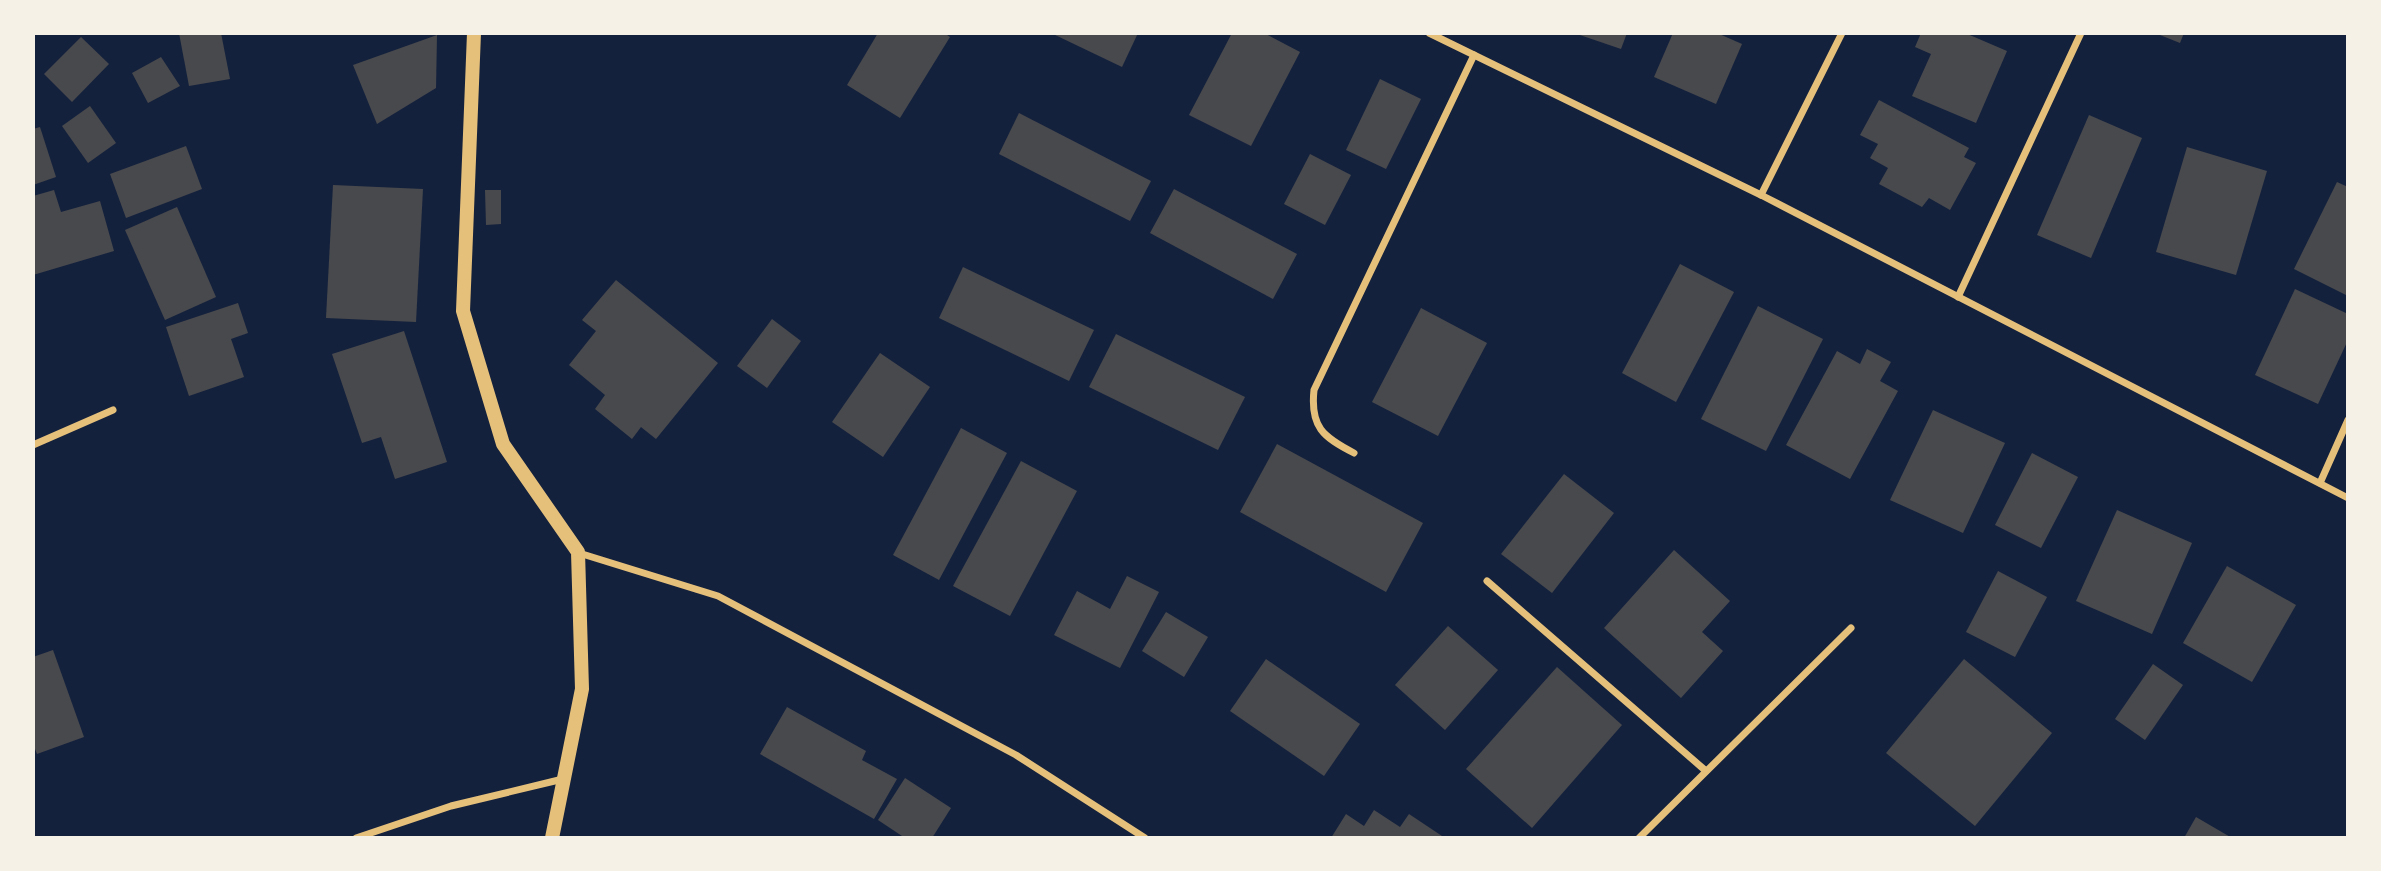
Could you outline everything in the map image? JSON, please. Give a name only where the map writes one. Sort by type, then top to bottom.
[{"type":"main road","points":[[474,33],[463,311],[503,444],[578,552],[582,689],[552,838]]},
{"type":"street","points":[[1429,33],[1448,37],[1474,55],[1762,195],[2348,498]]},
{"type":"street","points":[[1762,195],[1842,33]]},
{"type":"street","points":[[1958,297],[2081,33]]},
{"type":"street","points":[[1354,453],[1330,441],[1318,426],[1311,411],[1314,390],[1474,55]]},
{"type":"street","points":[[33,445],[113,410]]},
{"type":"street","points":[[2320,483],[2348,420]]},
{"type":"street","points":[[578,552],[718,596],[1016,755],[1144,838]]},
{"type":"street","points":[[1487,581],[1706,771]]},
{"type":"street","points":[[1639,838],[1851,628]]},
{"type":"street","points":[[356,838],[451,806],[564,779]]},
{"type":"building","points":[[179,33],[221,33],[230,79],[189,86]]},
{"type":"building","points":[[878,33],[944,33],[950,37],[900,118],[847,85]]},
{"type":"building","points":[[1051,33],[1138,33],[1122,67]]},
{"type":"building","points":[[1232,33],[1264,33],[1300,52],[1251,146],[1189,115]]},
{"type":"building","points":[[1574,33],[1627,33],[1621,49]]},
{"type":"building","points":[[1673,33],[1717,33],[1742,44],[1716,104],[1654,77]]},
{"type":"building","points":[[1921,33],[1965,33],[2007,51],[1976,123],[1912,96],[1931,54],[1915,47]]},
{"type":"building","points":[[2155,33],[2184,33],[2180,43]]},
{"type":"building","points":[[437,35],[436,88],[377,124],[353,65]]},
{"type":"building","points":[[81,37],[109,64],[72,102],[44,74]]},
{"type":"building","points":[[161,57],[180,86],[148,103],[132,73]]},
{"type":"building","points":[[1380,79],[1421,99],[1386,169],[1346,150]]},
{"type":"building","points":[[1879,100],[1969,148],[1964,157],[1976,163],[1950,210],[1929,198],[1922,207],[1879,184],[1888,168],[1870,158],[1878,144],[1860,135]]},
{"type":"building","points":[[90,106],[116,143],[88,163],[62,126]]},
{"type":"building","points":[[1019,113],[1151,181],[1130,221],[999,154]]},
{"type":"building","points":[[2089,115],[2142,138],[2091,258],[2037,235]]},
{"type":"building","points":[[40,127],[56,177],[33,185],[33,129]]},
{"type":"building","points":[[186,146],[202,189],[126,218],[110,174]]},
{"type":"building","points":[[2187,147],[2267,171],[2236,275],[2156,252]]},
{"type":"building","points":[[1310,154],[1351,175],[1325,225],[1284,204]]},
{"type":"building","points":[[2337,182],[2348,187],[2348,296],[2294,269]]},
{"type":"building","points":[[333,185],[423,189],[416,322],[326,318]]},
{"type":"building","points":[[1174,189],[1297,254],[1273,299],[1150,233]]},
{"type":"building","points":[[54,190],[61,212],[100,201],[114,251],[33,275],[33,196]]},
{"type":"building","points":[[485,190],[501,190],[501,224],[486,225]]},
{"type":"building","points":[[177,207],[216,297],[165,320],[125,230]]},
{"type":"building","points":[[1680,264],[1734,292],[1676,402],[1622,373]]},
{"type":"building","points":[[963,267],[1094,330],[1069,381],[939,318]]},
{"type":"building","points":[[616,280],[718,363],[656,439],[641,427],[632,439],[595,409],[605,395],[569,365],[596,331],[582,320]]},
{"type":"building","points":[[2295,289],[2348,314],[2348,340],[2318,404],[2255,375]]},
{"type":"building","points":[[238,303],[248,333],[231,339],[244,377],[189,396],[166,327]]},
{"type":"building","points":[[1758,306],[1823,339],[1766,451],[1701,419]]},
{"type":"building","points":[[1421,308],[1487,343],[1438,436],[1372,402]]},
{"type":"building","points":[[772,319],[801,341],[767,388],[737,366]]},
{"type":"building","points":[[404,331],[447,462],[395,479],[381,437],[362,443],[332,354]]},
{"type":"building","points":[[1116,334],[1245,397],[1218,450],[1089,387]]},
{"type":"building","points":[[1867,349],[1891,362],[1880,381],[1898,391],[1850,479],[1786,445],[1837,351],[1860,364]]},
{"type":"building","points":[[880,353],[930,387],[883,457],[832,422]]},
{"type":"building","points":[[1933,410],[2005,443],[1963,533],[1890,500]]},
{"type":"building","points":[[961,428],[1007,453],[939,580],[893,555]]},
{"type":"building","points":[[1277,444],[1423,523],[1386,592],[1240,512]]},
{"type":"building","points":[[2032,453],[2078,477],[2041,548],[1995,525]]},
{"type":"building","points":[[1021,461],[1077,491],[1010,616],[953,586]]},
{"type":"building","points":[[1564,474],[1614,513],[1552,593],[1501,554]]},
{"type":"building","points":[[2117,510],[2192,543],[2152,634],[2076,601]]},
{"type":"building","points":[[1674,550],[1730,601],[1702,632],[1723,651],[1681,698],[1604,628]]},
{"type":"building","points":[[2227,566],[2296,605],[2252,682],[2183,643]]},
{"type":"building","points":[[1998,571],[2047,597],[2015,657],[1966,632]]},
{"type":"building","points":[[1127,576],[1159,592],[1120,668],[1054,635],[1077,591],[1110,609]]},
{"type":"building","points":[[1166,612],[1208,637],[1184,677],[1142,651]]},
{"type":"building","points":[[1448,626],[1498,670],[1445,730],[1395,685]]},
{"type":"building","points":[[53,650],[84,737],[37,754],[33,744],[33,657]]},
{"type":"building","points":[[1266,659],[1360,724],[1324,776],[1230,711]]},
{"type":"building","points":[[1964,659],[2052,733],[1975,826],[1886,753]]},
{"type":"building","points":[[2153,664],[2183,685],[2145,740],[2115,719]]},
{"type":"building","points":[[1557,667],[1622,725],[1532,828],[1466,769]]},
{"type":"building","points":[[787,707],[866,751],[862,760],[897,779],[874,819],[760,754]]},
{"type":"building","points":[[905,778],[951,808],[932,838],[905,838],[878,820]]},
{"type":"building","points":[[1374,810],[1400,827],[1409,814],[1445,838],[1331,838],[1346,814],[1364,826]]},
{"type":"building","points":[[2196,817],[2232,838],[2184,838]]}]
